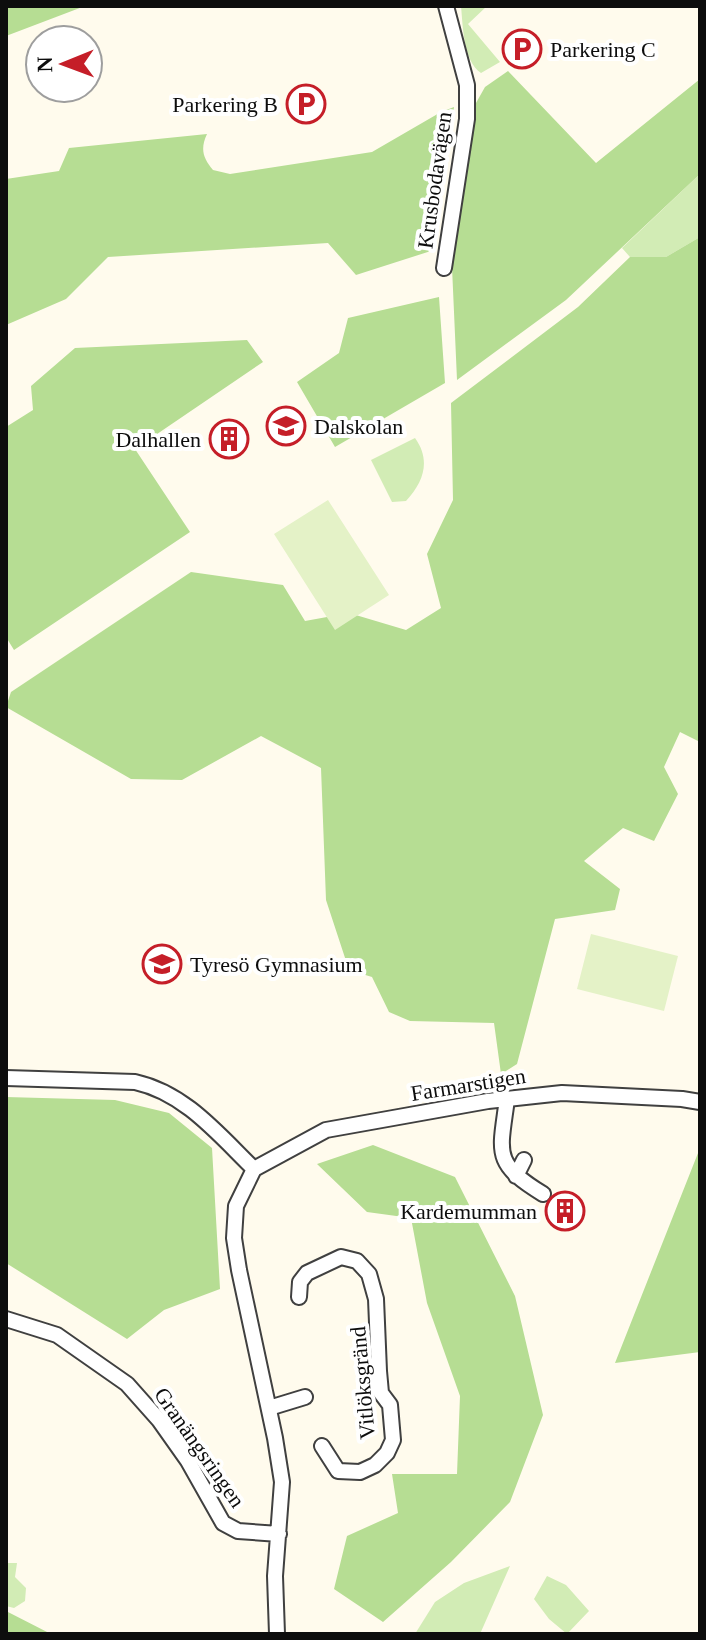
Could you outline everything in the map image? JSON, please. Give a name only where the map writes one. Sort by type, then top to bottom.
[{"type":"street","name":"Krusbodavägen","points":[[444,268],[467,119],[467,85],[446,6]]},
{"type":"street","points":[[6,1078],[135,1082],[155,1086],[188,1106],[254,1169],[236,1206],[234,1238],[282,1482],[275,1576],[277,1634]]},
{"type":"street","name":"Farmarstigen","points":[[254,1169],[326,1130],[507,1099],[562,1093],[700,1102]]},
{"type":"street","points":[[507,1099],[501,1149],[507,1167],[543,1194]]},
{"type":"street","points":[[516,1176],[524,1160]]},
{"type":"street","name":"Vitlöksgränd","points":[[299,1297],[300,1282],[307,1273],[341,1257],[357,1261],[369,1274],[376,1299],[381,1393],[390,1405],[393,1440],[387,1453],[375,1465],[360,1472],[338,1471],[322,1446]]},
{"type":"street","name":"Granängsringen","points":[[6,1319],[57,1335],[127,1384],[159,1420],[188,1461],[223,1523],[238,1531],[279,1534]]},
{"type":"street","points":[[269,1408],[305,1397]]},
{"type":"green space","points":[[6,6],[85,6],[38,24],[24,24],[24,29],[6,36]]},
{"type":"green space","points":[[461,6],[487,6],[468,24],[500,62],[481,73],[467,52]]},
{"type":"green space","points":[[508,71],[596,163],[700,79],[700,174],[566,300],[457,380],[452,267],[476,103],[485,87]]},
{"type":"green space","points":[[454,107],[434,250],[356,275],[328,243],[108,257],[66,299],[6,325],[6,179],[59,171],[69,148],[207,134],[203,149],[207,161],[213,170],[230,174],[372,152]]},
{"type":"green space","points":[[700,174],[700,237],[666,257],[630,257],[622,248]]},
{"type":"green space","points":[[700,237],[700,742],[680,732],[664,767],[678,794],[654,841],[623,828],[584,861],[620,889],[615,910],[555,919],[517,1064],[501,1074],[494,1023],[410,1021],[389,1012],[372,977],[349,970],[326,900],[321,768],[261,736],[182,780],[131,779],[6,707],[11,692],[191,572],[283,585],[305,621],[349,613],[406,630],[441,608],[427,554],[453,500],[451,403],[578,307],[630,257],[666,257]]},
{"type":"green space","points":[[439,297],[445,383],[335,447],[297,382],[339,353],[348,318]]},
{"type":"green space","points":[[247,340],[263,362],[135,449],[190,532],[14,650],[6,637],[6,427],[33,410],[31,386],[75,348]]},
{"type":"green space","points":[[415,438],[423,454],[421,479],[406,501],[392,502],[371,460]]},
{"type":"green space","points":[[328,500],[389,595],[335,630],[274,534]]},
{"type":"green space","points":[[591,934],[678,956],[664,1011],[577,989]]},
{"type":"green space","points":[[6,1097],[115,1100],[169,1113],[212,1148],[220,1289],[164,1310],[127,1339],[6,1263]]},
{"type":"green space","points":[[373,1145],[455,1177],[515,1296],[543,1415],[510,1502],[451,1562],[383,1622],[334,1589],[347,1536],[398,1513],[392,1474],[457,1474],[460,1396],[427,1303],[411,1218],[367,1212],[317,1164]]},
{"type":"green space","points":[[700,1148],[700,1352],[615,1363]]},
{"type":"green space","points":[[6,1563],[17,1563],[15,1577],[26,1588],[25,1601],[14,1608],[6,1606]]},
{"type":"green space","points":[[510,1566],[480,1634],[415,1634],[435,1602],[464,1583]]},
{"type":"green space","points":[[547,1576],[566,1585],[589,1611],[567,1634],[549,1619],[534,1599]]},
{"type":"green space","points":[[6,1611],[51,1634],[6,1634]]},
{"type":"place","name":"Parkering C","points":[[522,49]]},
{"type":"place","name":"Parkering B","points":[[306,104]]},
{"type":"place","name":"Dalskolan","points":[[286,426]]},
{"type":"place","name":"Dalhallen","points":[[229,439]]},
{"type":"place","name":"Tyresö Gymnasium","points":[[162,964]]},
{"type":"place","name":"Kardemumman","points":[[565,1211]]}]
